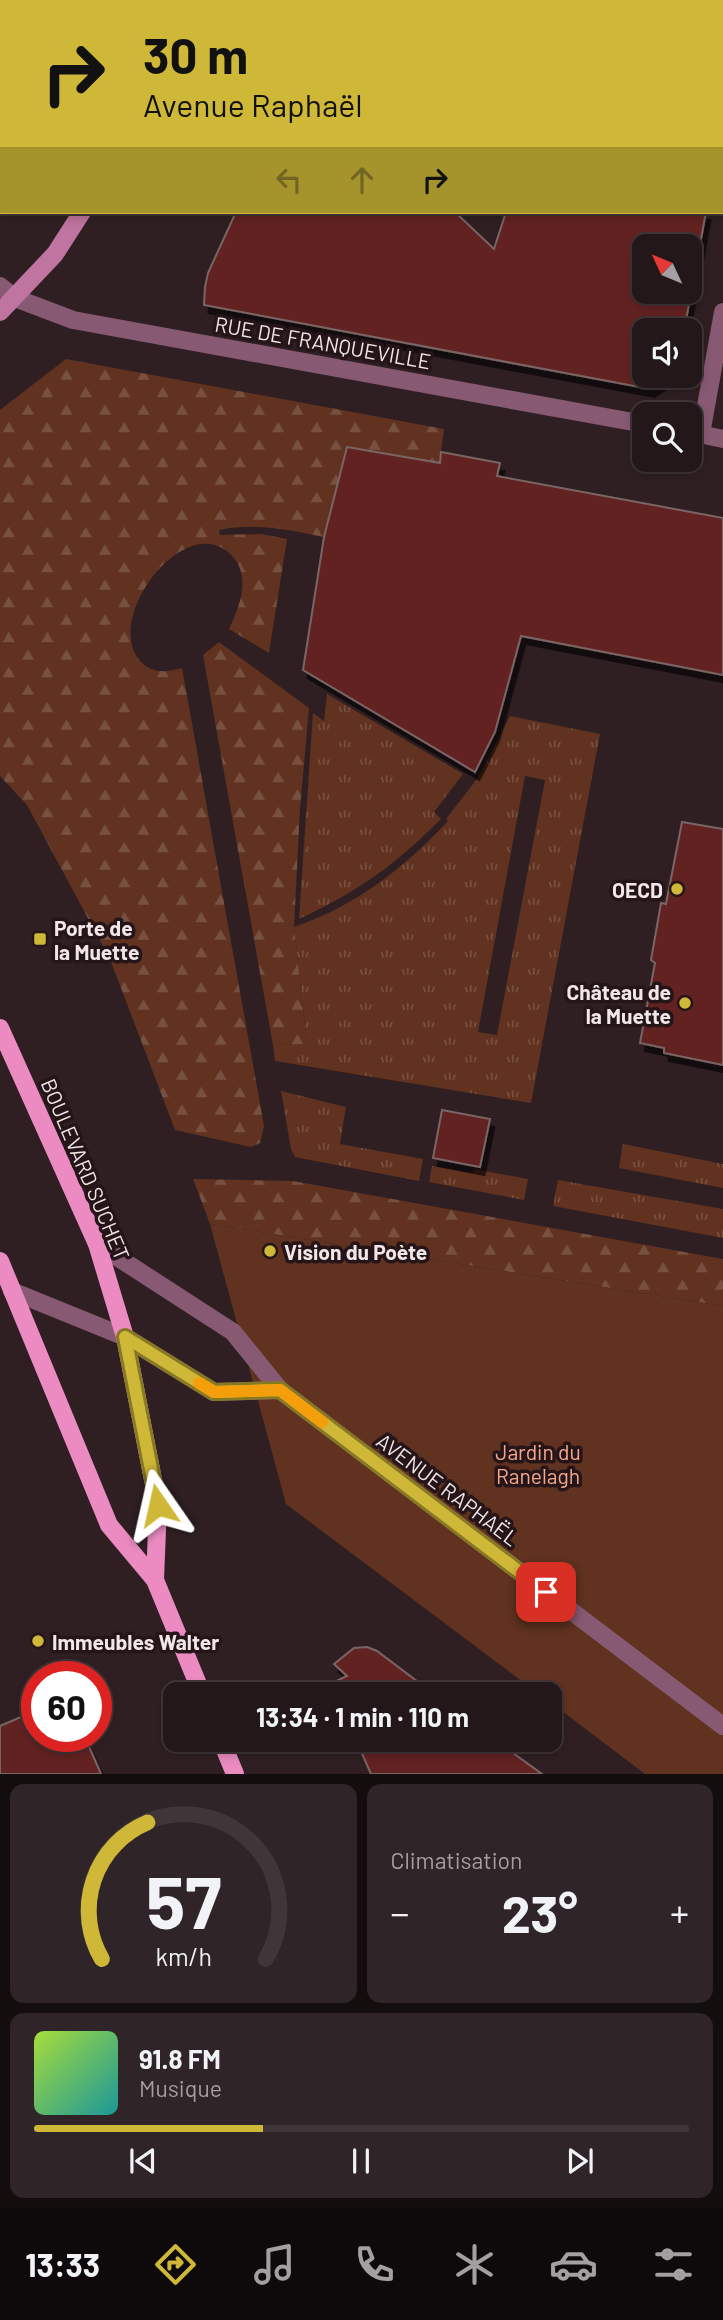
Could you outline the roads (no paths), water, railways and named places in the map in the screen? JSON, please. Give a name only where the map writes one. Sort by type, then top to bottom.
[{"type":"main road","points":[[0,312],[55,254],[81,214]]},
{"type":"main road","name":"BOULEVARD SUCHET","points":[[0,1028],[97,1244],[125,1337],[158,1505],[155,1580]]},
{"type":"main road","name":"BOULEVARD SUCHET","points":[[0,1261],[109,1525],[155,1580],[197,1682]]},
{"type":"main road","points":[[225,1752],[235,1774]]},
{"type":"street","name":"RUE DE FRANQUEVILLE","points":[[0,286],[15,298],[73,320],[632,422]]},
{"type":"street","points":[[702,403],[723,312]]},
{"type":"street","points":[[702,434],[723,439]]},
{"type":"street","name":"AVENUE RAPHAËL","points":[[97,1244],[233,1332],[280,1390],[723,1726]]},
{"type":"street","points":[[12,1291],[125,1337],[214,1392],[280,1390]]},
{"type":"place","name":"OECD","points":[[677,889]]},
{"type":"place","name":"Porte de la Muette","points":[[40,939]]},
{"type":"place","name":"Château de la Muette","points":[[685,1003]]},
{"type":"place","name":"Vision du Poète","points":[[270,1251]]},
{"type":"place","name":"Immeubles Walter","points":[[38,1641]]},
{"type":"park label","name":"Jardin du Ranelagh","points":[[538,1463]]}]
